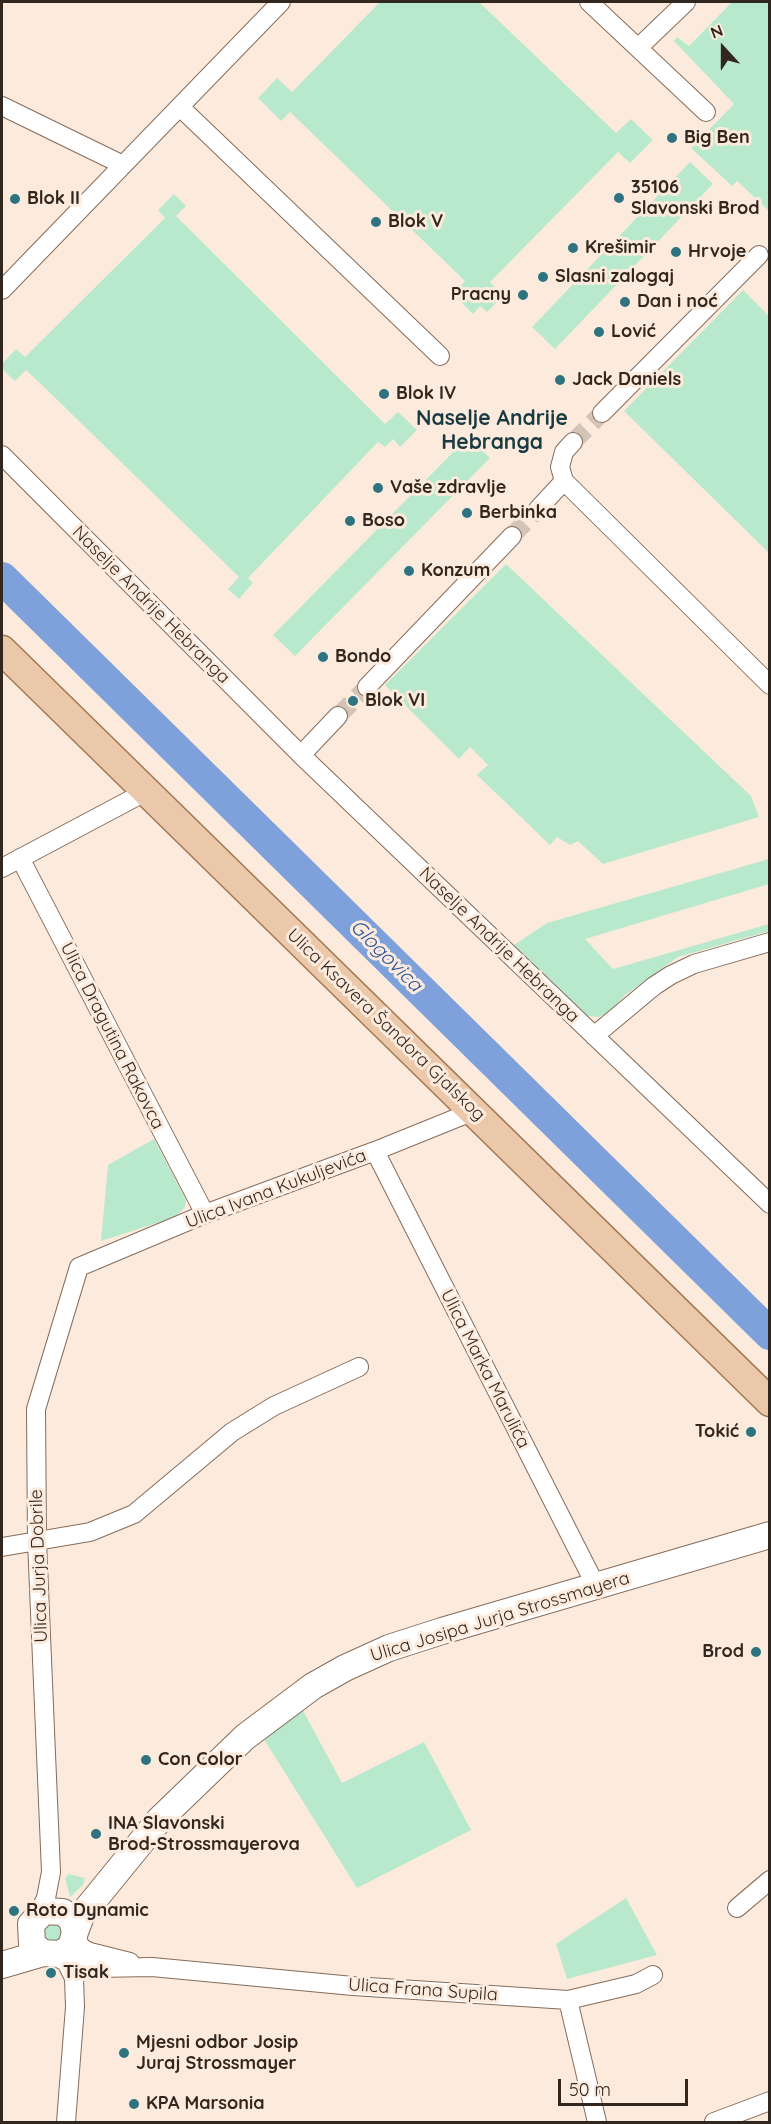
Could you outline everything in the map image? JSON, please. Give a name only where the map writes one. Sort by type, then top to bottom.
[{"type":"main road","name":"Ulica Ksavera Šandora Gjalskog","points":[[2,650],[770,1402]]},
{"type":"main road","name":"Ulica Josipa Jurja Strossmayera","points":[[2,1951],[56,1925],[122,1864],[160,1819],[245,1737],[321,1682],[389,1648],[770,1535]]},
{"type":"main road","name":"Ulica Josipa Jurja Strossmayera","points":[[2,1965],[54,1957],[67,1950],[56,1925]]},
{"type":"main road","points":[[54,1957],[32,1944],[56,1925]]},
{"type":"street","points":[[2,290],[282,2]]},
{"type":"street","points":[[589,2],[706,112]]},
{"type":"street","points":[[638,48],[687,2]]},
{"type":"street","points":[[2,106],[123,165]]},
{"type":"street","points":[[180,107],[440,356]]},
{"type":"street","points":[[602,413],[759,255]]},
{"type":"street","points":[[573,442],[564,452],[560,467],[564,481],[770,685]]},
{"type":"street","name":"Naselje Andrije Hebranga","points":[[2,455],[301,755],[770,1204]]},
{"type":"street","points":[[538,508],[564,481]]},
{"type":"street","points":[[367,687],[512,536]]},
{"type":"street","points":[[301,755],[338,716]]},
{"type":"street","points":[[2,868],[147,791]]},
{"type":"street","name":"Ulica Dragutina Rakovca","points":[[20,858],[205,1214]]},
{"type":"street","name":"Naselje Andrije Hebranga","points":[[594,1036],[654,986],[671,975],[694,964],[770,942]]},
{"type":"street","name":"Ulica Ivana Kukuljevića","points":[[79,1267],[205,1214],[375,1151],[474,1111]]},
{"type":"street","name":"Ulica Marka Marulića","points":[[375,1151],[596,1586]]},
{"type":"street","name":"Ulica Jurja Dobrile","points":[[56,1925],[51,1872],[37,1541],[36,1408],[79,1267]]},
{"type":"street","points":[[2,1547],[90,1532],[134,1514],[232,1432],[274,1406],[359,1367]]},
{"type":"street","points":[[737,1908],[770,1880]]},
{"type":"street","name":"Ulica Frana Supila","points":[[56,1925],[82,1948],[90,1952],[152,1967]]},
{"type":"street","points":[[54,1957],[74,1978],[75,2007],[70,2122]]},
{"type":"street","name":"Ulica Frana Supila","points":[[54,1957],[99,1968],[152,1967],[353,1986],[568,2000],[636,1984],[652,1975]]},
{"type":"street","points":[[568,2000],[597,2122]]},
{"type":"street","points":[[714,2122],[770,2101]]},
{"type":"green space","points":[[380,2],[479,2],[616,133],[631,119],[653,140],[630,163],[618,152],[490,282],[503,296],[487,312],[480,306],[473,314],[453,294],[465,281],[290,112],[281,121],[258,98],[277,78],[292,92]]},
{"type":"green space","points":[[732,2],[769,2],[769,211],[737,181],[732,186],[691,148],[734,104],[674,41],[677,37],[689,46]]},
{"type":"green space","points":[[690,162],[713,184],[555,349],[532,327]]},
{"type":"green space","points":[[174,194],[186,206],[176,216],[385,424],[398,412],[417,430],[400,447],[393,439],[385,447],[378,442],[248,578],[253,583],[239,599],[228,589],[239,577],[44,387],[26,370],[15,381],[2,369],[2,364],[16,349],[25,357],[165,218],[158,210]]},
{"type":"green space","points":[[743,290],[769,316],[769,553],[624,411]]},
{"type":"green space","points":[[468,437],[490,458],[295,656],[273,635]]},
{"type":"green space","points":[[506,564],[751,796],[759,817],[603,864],[578,841],[570,845],[557,837],[550,845],[477,775],[488,765],[470,747],[459,759],[385,685]]},
{"type":"green space","points":[[769,859],[769,884],[585,939],[613,969],[769,924],[769,931],[678,957],[625,995],[610,1012],[599,1017],[588,1016],[514,945],[547,923]]},
{"type":"green space","points":[[154,1139],[186,1200],[185,1207],[176,1217],[101,1241],[108,1165]]},
{"type":"green space","points":[[300,1705],[342,1783],[424,1742],[471,1830],[357,1888],[262,1736]]},
{"type":"green space","points":[[69,1874],[85,1878],[83,1885],[70,1897],[65,1878]]},
{"type":"green space","points":[[626,1898],[657,1955],[567,1979],[556,1944]]},
{"type":"green space","points":[[48,1923],[61,1926],[63,1936],[56,1944],[43,1939],[43,1929]]},
{"type":"waterway","name":"Glogovica","points":[[2,578],[770,1334]]},
{"type":"tunnel","points":[[573,442],[602,413]]},
{"type":"tunnel","points":[[512,536],[538,509]]},
{"type":"tunnel","points":[[338,716],[367,687]]},
{"type":"place","name":"Big Ben","points":[[672,138]]},
{"type":"place","name":"35106 Slavonski Brod","points":[[619,198]]},
{"type":"place","name":"Blok II","points":[[15,199]]},
{"type":"place","name":"Blok V","points":[[376,222]]},
{"type":"place","name":"Krešimir","points":[[573,248]]},
{"type":"place","name":"Hrvoje","points":[[676,252]]},
{"type":"place","name":"Slasni zalogaj","points":[[543,277]]},
{"type":"place","name":"Pracny","points":[[523,295]]},
{"type":"place","name":"Dan i noć","points":[[625,302]]},
{"type":"place","name":"Lović","points":[[599,332]]},
{"type":"place","name":"Jack Daniels","points":[[560,380]]},
{"type":"place","name":"Blok IV","points":[[384,394]]},
{"type":"place","name":"Vaše zdravlje","points":[[378,488]]},
{"type":"place","name":"Berbinka","points":[[467,513]]},
{"type":"place","name":"Boso","points":[[350,521]]},
{"type":"place","name":"Konzum","points":[[409,571]]},
{"type":"place","name":"Bondo","points":[[323,657]]},
{"type":"place","name":"Blok VI","points":[[353,701]]},
{"type":"place","name":"Tokić","points":[[751,1432]]},
{"type":"place","name":"Brod","points":[[756,1652]]},
{"type":"place","name":"Con Color","points":[[146,1760]]},
{"type":"place","name":"INA Slavonski Brod-Strossmayerova","points":[[96,1834]]},
{"type":"place","name":"Roto Dynamic","points":[[14,1911]]},
{"type":"place","name":"Tisak","points":[[51,1973]]},
{"type":"place","name":"Mjesni odbor Josip Juraj Strossmayer","points":[[124,2053]]},
{"type":"place","name":"KPA Marsonia","points":[[134,2104]]},
{"type":"district","name":"Naselje Andrije Hebranga","points":[[492,431]]}]
